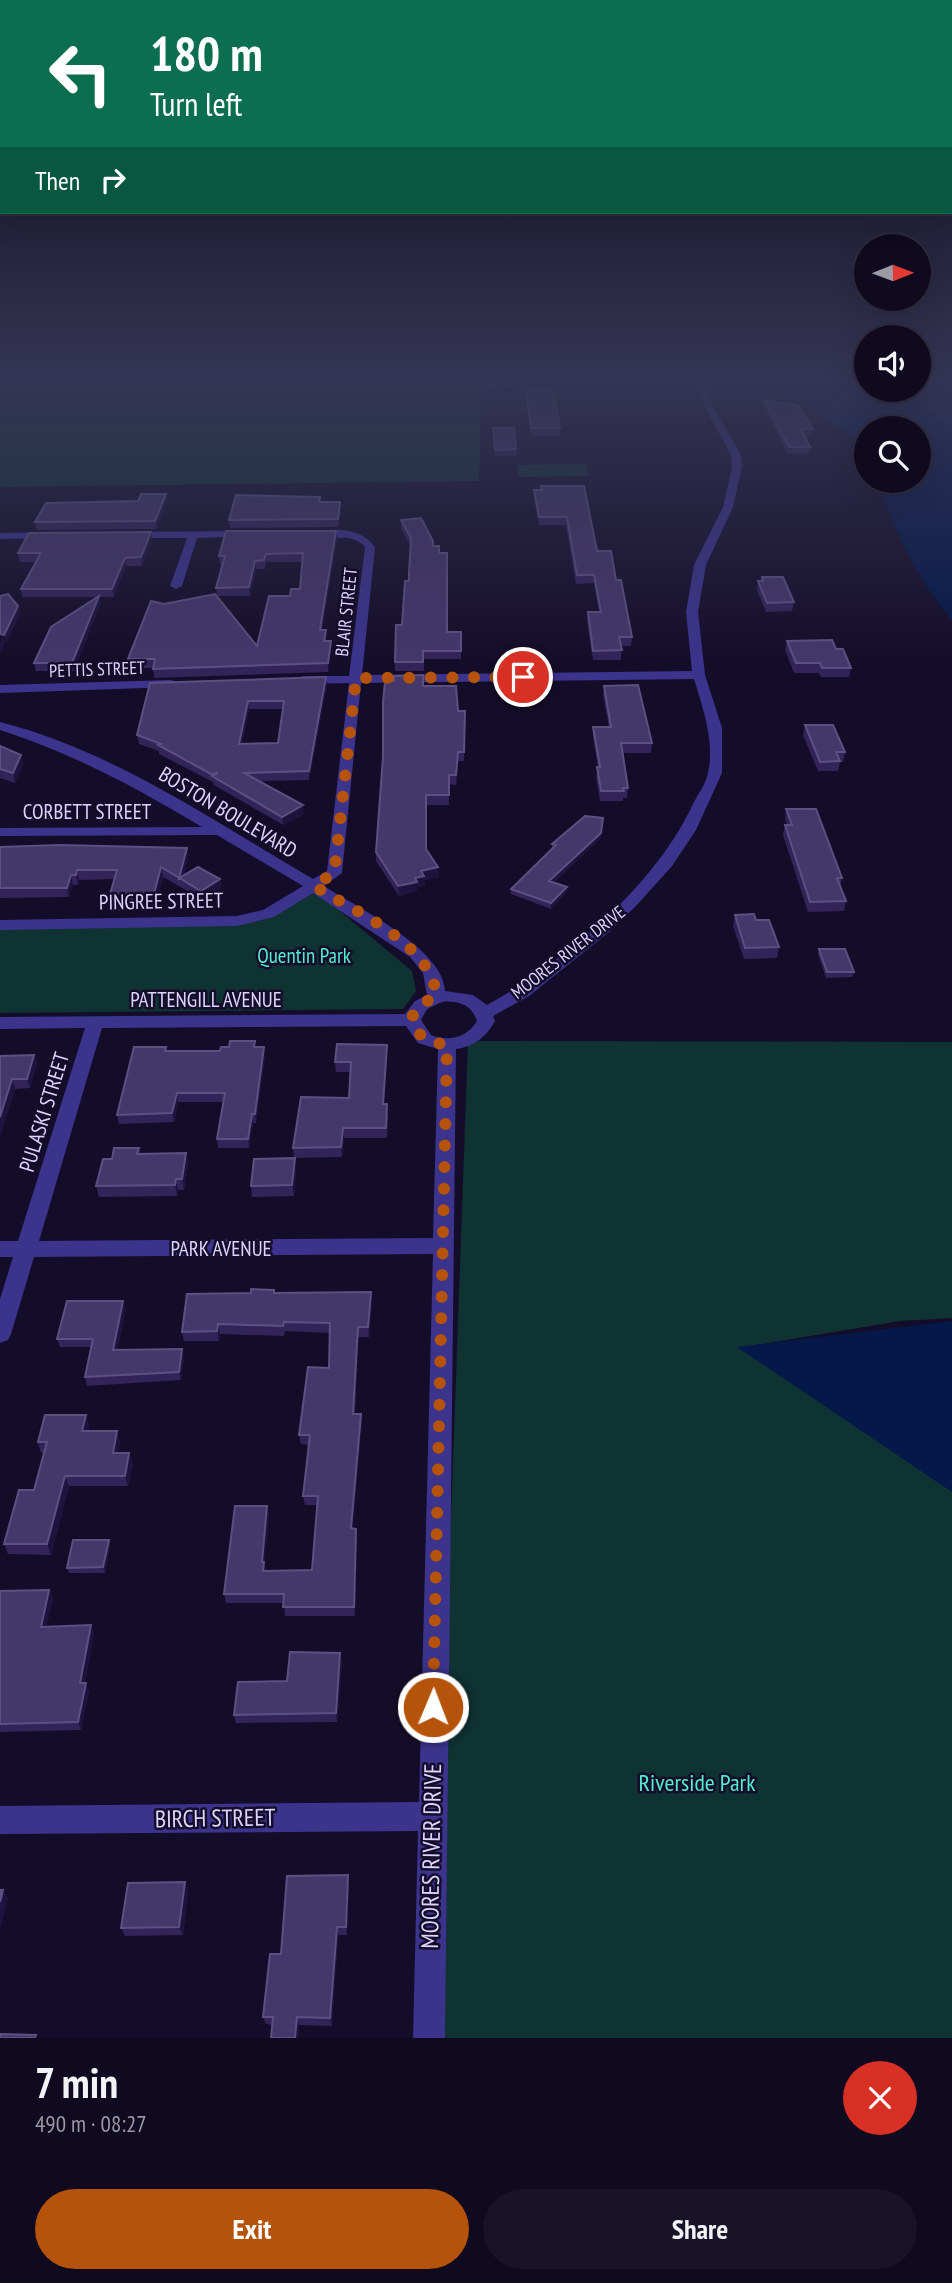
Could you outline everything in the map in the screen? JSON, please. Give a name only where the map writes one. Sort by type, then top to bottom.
[{"type":"street","name":"MOORES RIVER DRIVE","points":[[485,1013],[523,992],[603,929],[667,863],[690,830],[715,773],[717,752],[715,728],[699,675],[694,646],[694,592],[700,565],[731,497],[736,474]]},
{"type":"street","name":"BLAIR STREET","points":[[301,534],[341,533],[366,540],[370,547],[335,867],[334,873],[314,886]]},
{"type":"street","points":[[112,535],[260,534]]},
{"type":"street","points":[[1,538],[58,535]]},
{"type":"street","points":[[176,586],[193,535]]},
{"type":"street","points":[[284,680],[699,675]]},
{"type":"street","name":"PETTIS STREET","points":[[0,689],[189,683]]},
{"type":"street","name":"BOSTON BOULEVARD","points":[[0,726],[98,762],[128,777],[314,886],[416,953],[431,972],[436,985],[436,997]]},
{"type":"street","name":"CORBETT STREET","points":[[0,832],[217,831]]},
{"type":"street","name":"PINGREE STREET","points":[[0,925],[237,921],[268,914],[314,886]]},
{"type":"street","points":[[436,997],[471,1000],[485,1013],[486,1021],[478,1035],[459,1044],[436,1043],[418,1034],[412,1020],[419,1006],[436,997]]},
{"type":"street","name":"PATTENGILL AVENUE","points":[[0,1023],[412,1020]]},
{"type":"street","name":"PULASKI STREET","points":[[0,1334],[95,1023]]},
{"type":"street","name":"MOORES RIVER DRIVE","points":[[429,2038],[447,1045]]},
{"type":"street","name":"PARK AVENUE","points":[[0,1250],[443,1246]]},
{"type":"street","name":"BIRCH STREET","points":[[0,1821],[431,1816]]},
{"type":"green space","points":[[0,474],[479,474],[479,481],[0,487]]},
{"type":"green space","points":[[519,474],[589,476],[519,477]]},
{"type":"green space","name":"Quentin Park","points":[[312,888],[412,971],[416,991],[403,1009],[0,1013],[0,923],[228,921],[268,912]]},
{"type":"green space","name":"Riverside Park","points":[[468,1041],[952,1042],[952,1318],[900,1321],[750,1346],[952,1490],[952,2038],[444,2038],[440,1827]]},
{"type":"water","points":[[931,474],[952,474],[952,620],[918,572],[883,493],[931,493]]},
{"type":"water","points":[[952,1321],[952,1492],[737,1347]]},
{"type":"building","points":[[541,486],[584,486],[597,551],[611,551],[616,580],[621,580],[632,637],[619,637],[622,650],[593,651],[588,612],[601,612],[594,575],[577,575],[567,517],[539,517],[534,490],[542,490]]},
{"type":"building","points":[[141,494],[166,494],[155,521],[35,522],[46,503],[138,501]]},
{"type":"building","points":[[236,495],[320,497],[319,502],[340,502],[338,519],[229,520]]},
{"type":"building","points":[[421,518],[433,546],[439,546],[439,553],[447,553],[447,632],[461,632],[461,651],[423,651],[423,662],[395,662],[396,625],[402,625],[405,581],[409,581],[411,538],[401,520]]},
{"type":"building","points":[[226,531],[336,531],[320,630],[326,630],[324,641],[331,641],[328,663],[153,669],[155,659],[128,659],[151,601],[164,604],[215,594],[257,646],[269,596],[290,596],[291,589],[300,589],[303,553],[266,554],[264,560],[255,561],[249,587],[216,588],[225,556],[219,556]]},
{"type":"building","points":[[151,532],[141,557],[125,558],[112,589],[21,589],[41,553],[18,553],[29,533]]},
{"type":"building","points":[[762,577],[783,577],[794,602],[767,603],[758,581],[763,581]]},
{"type":"building","points":[[8,594],[18,606],[4,635],[0,634],[0,596]]},
{"type":"building","points":[[99,596],[72,663],[34,663],[51,627]]},
{"type":"building","points":[[832,640],[836,649],[843,649],[851,668],[822,668],[820,663],[796,663],[787,641]]},
{"type":"building","points":[[423,675],[423,686],[456,686],[458,711],[465,711],[464,752],[458,752],[456,775],[449,775],[449,795],[426,795],[426,849],[438,867],[421,871],[424,876],[415,878],[417,882],[398,886],[376,852],[385,681],[394,681],[394,676]]},
{"type":"building","points":[[326,677],[309,771],[244,773],[303,805],[282,817],[212,776],[218,773],[211,774],[158,745],[161,744],[137,735],[150,683]],"holes":[[[248,701],[284,701],[278,743],[239,744]]]},
{"type":"building","points":[[638,685],[652,743],[621,743],[628,788],[623,788],[624,791],[601,791],[593,727],[611,727],[604,686]]},
{"type":"building","points":[[805,725],[833,725],[845,752],[836,752],[840,761],[820,762]]},
{"type":"building","points":[[0,746],[21,755],[13,773],[0,769]]},
{"type":"building","points":[[786,809],[816,809],[842,878],[837,878],[846,901],[810,902],[785,825],[792,825]]},
{"type":"building","points":[[585,816],[603,818],[601,833],[549,881],[567,887],[551,903],[511,889],[556,845],[552,844]]},
{"type":"building","points":[[60,845],[187,848],[179,878],[161,867],[152,901],[108,901],[117,870],[77,870],[76,875],[71,875],[67,888],[0,888],[0,847]]},
{"type":"building","points":[[198,867],[220,879],[201,891],[179,878]]},
{"type":"building","points":[[754,914],[756,920],[769,920],[779,947],[745,948],[735,915]]},
{"type":"building","points":[[819,949],[845,949],[854,972],[827,972]]},
{"type":"building","points":[[230,1041],[255,1041],[254,1047],[264,1047],[255,1114],[252,1114],[248,1139],[217,1139],[225,1093],[177,1093],[172,1113],[117,1115],[134,1047],[166,1047],[165,1051],[220,1051],[221,1047],[229,1047]]},
{"type":"building","points":[[337,1044],[387,1045],[383,1104],[387,1104],[386,1128],[343,1128],[341,1147],[293,1148],[301,1097],[349,1098],[351,1062],[335,1062]]},
{"type":"building","points":[[34,1055],[27,1079],[12,1079],[0,1117],[0,1056]]},
{"type":"building","points":[[114,1148],[139,1148],[137,1154],[186,1153],[182,1179],[176,1179],[175,1185],[96,1186],[103,1159],[112,1159]]},
{"type":"building","points":[[295,1158],[292,1185],[251,1186],[254,1159]]},
{"type":"building","points":[[251,1289],[274,1290],[274,1293],[371,1292],[368,1327],[358,1327],[353,1414],[361,1414],[351,1528],[356,1529],[354,1607],[283,1607],[284,1594],[224,1594],[235,1506],[267,1506],[263,1571],[312,1570],[318,1496],[303,1496],[310,1435],[299,1435],[308,1367],[329,1368],[330,1323],[284,1322],[283,1326],[218,1324],[217,1331],[182,1332],[187,1294],[251,1293]]},
{"type":"building","points":[[67,1301],[123,1301],[113,1350],[182,1349],[179,1372],[85,1377],[93,1339],[57,1339]]},
{"type":"building","points":[[45,1415],[86,1415],[82,1431],[117,1431],[113,1453],[129,1453],[125,1476],[65,1476],[47,1544],[4,1544],[19,1490],[34,1490],[47,1442],[38,1442]]},
{"type":"building","points":[[73,1540],[109,1540],[103,1567],[67,1568]]},
{"type":"building","points":[[49,1590],[41,1627],[91,1625],[80,1683],[86,1683],[78,1722],[0,1724],[0,1591]]},
{"type":"building","points":[[290,1652],[340,1653],[336,1713],[234,1715],[238,1682],[287,1681]]},
{"type":"building","points":[[348,1875],[346,1927],[337,1927],[330,2018],[297,2017],[295,2038],[271,2038],[273,2017],[263,2017],[270,1954],[281,1954],[287,1876]]},
{"type":"building","points":[[185,1882],[179,1927],[121,1928],[128,1883]]},
{"type":"building","points":[[0,2034],[36,2035],[35,2038],[0,2038]]},
{"type":"route","points":[[433,1707],[447,1045],[426,1040],[413,1027],[412,1020],[419,1006],[436,997],[436,985],[431,972],[416,953],[314,886],[334,873],[356,678],[523,677]]}]
